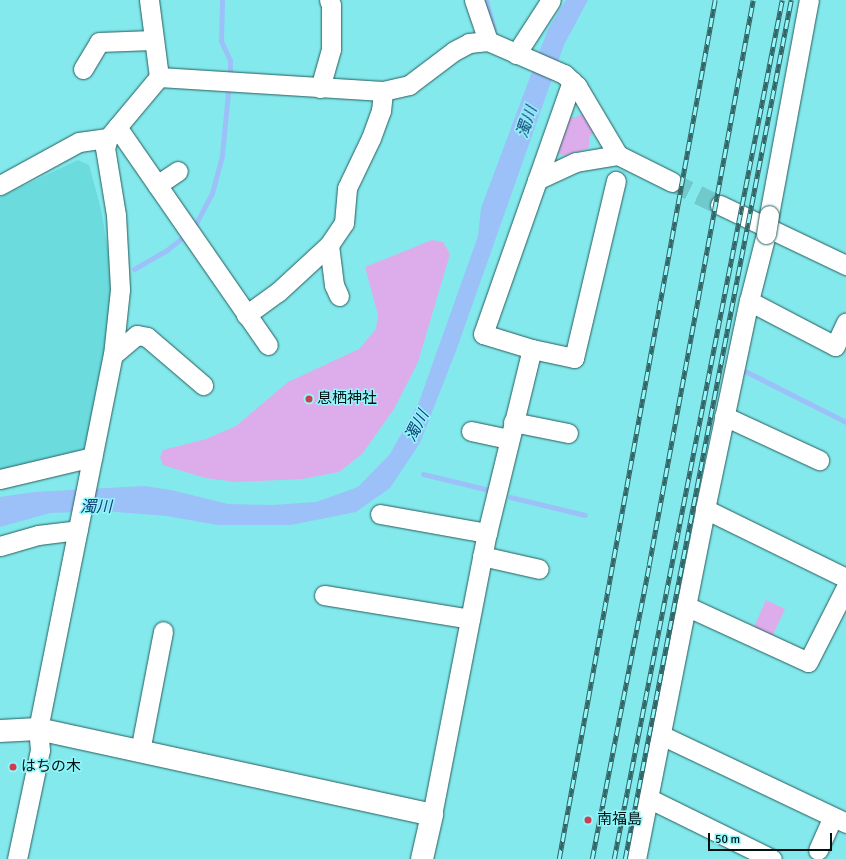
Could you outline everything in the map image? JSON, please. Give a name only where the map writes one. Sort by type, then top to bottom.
[{"type":"street","points":[[17,859],[40,750],[38,729],[113,354],[120,289],[116,215],[105,156],[113,133],[159,77],[149,0]]},
{"type":"street","points":[[320,88],[331,48],[332,5],[329,0]]},
{"type":"street","points":[[474,0],[488,41]]},
{"type":"street","points":[[520,56],[550,0]]},
{"type":"street","points":[[636,859],[724,416],[749,301],[766,234],[809,0]]},
{"type":"street","points":[[83,69],[99,42],[153,40]]},
{"type":"street","points":[[159,77],[383,91],[409,85],[454,51],[469,43],[488,41],[568,78],[593,110],[618,155],[672,182]]},
{"type":"street","points":[[568,78],[538,180],[483,334],[532,349],[574,358],[616,181]]},
{"type":"street","points":[[246,314],[278,292],[329,245],[344,223],[346,188],[381,111],[383,91]]},
{"type":"street","points":[[0,185],[79,142],[113,133]]},
{"type":"street","points":[[113,133],[157,185],[268,345]]},
{"type":"street","points":[[538,180],[576,162],[618,155]]},
{"type":"street","points":[[157,185],[178,170]]},
{"type":"street","points":[[720,205],[846,266]]},
{"type":"street","points":[[329,245],[334,285],[339,296]]},
{"type":"street","points":[[749,301],[835,346],[846,322]]},
{"type":"street","points":[[113,354],[137,335],[147,337],[203,385]]},
{"type":"street","points":[[422,859],[432,815],[482,556],[511,430],[532,349]]},
{"type":"street","points":[[724,416],[819,460]]},
{"type":"street","points":[[471,431],[511,430],[568,433]]},
{"type":"street","points":[[0,479],[92,457]]},
{"type":"street","points":[[705,509],[846,578]]},
{"type":"street","points":[[380,514],[487,533]]},
{"type":"street","points":[[0,546],[79,524]]},
{"type":"street","points":[[482,556],[539,569]]},
{"type":"street","points":[[686,606],[808,662],[846,587]]},
{"type":"street","points":[[324,595],[470,619]]},
{"type":"street","points":[[140,751],[163,631]]},
{"type":"street","points":[[0,731],[38,729],[432,815]]},
{"type":"street","points":[[661,735],[840,820],[818,850]]},
{"type":"street","points":[[648,798],[772,859]]},
{"type":"shaded area","points":[[584,113],[594,133],[589,137],[589,148],[563,156],[556,151],[568,117],[576,117]]},
{"type":"shaded area","points":[[78,160],[89,165],[101,209],[111,269],[113,299],[92,427],[84,449],[0,470],[0,197]]},
{"type":"shaded area","points":[[432,240],[443,242],[450,254],[418,362],[394,409],[362,454],[339,472],[302,479],[237,482],[205,478],[163,465],[160,457],[163,450],[206,439],[236,426],[288,382],[359,349],[376,329],[378,315],[365,267]]},
{"type":"shaded area","points":[[766,600],[785,609],[771,639],[752,631]]},
{"type":"water","name":"濁川","points":[[566,0],[588,0],[564,45],[456,351],[420,443],[390,488],[356,512],[291,525],[217,525],[167,516],[103,511],[50,513],[0,527],[0,497],[34,492],[144,486],[171,490],[228,504],[272,505],[316,502],[358,487],[390,454],[419,402],[478,236],[481,208],[548,29]]},
{"type":"waterway","points":[[222,0],[221,41],[230,60],[230,72]]},
{"type":"waterway","points":[[486,0],[494,30]]},
{"type":"waterway","points":[[194,227],[212,193],[222,155],[228,93]]},
{"type":"waterway","points":[[134,269],[167,250],[184,236]]},
{"type":"waterway","points":[[745,371],[846,422]]},
{"type":"waterway","points":[[423,474],[489,490]]},
{"type":"waterway","points":[[510,497],[585,515]]},
{"type":"tunnel","points":[[672,182],[720,205]]},
{"type":"railway","points":[[559,859],[715,0]]},
{"type":"railway","points":[[592,859],[649,565],[753,0]]},
{"type":"railway","points":[[614,859],[782,0]]},
{"type":"railway","points":[[625,859],[791,0]]},
{"type":"place","name":"息栖神社","points":[[309,399]]},
{"type":"place","name":"はちの木","points":[[13,767]]},
{"type":"place","name":"南福島","points":[[588,820]]}]
